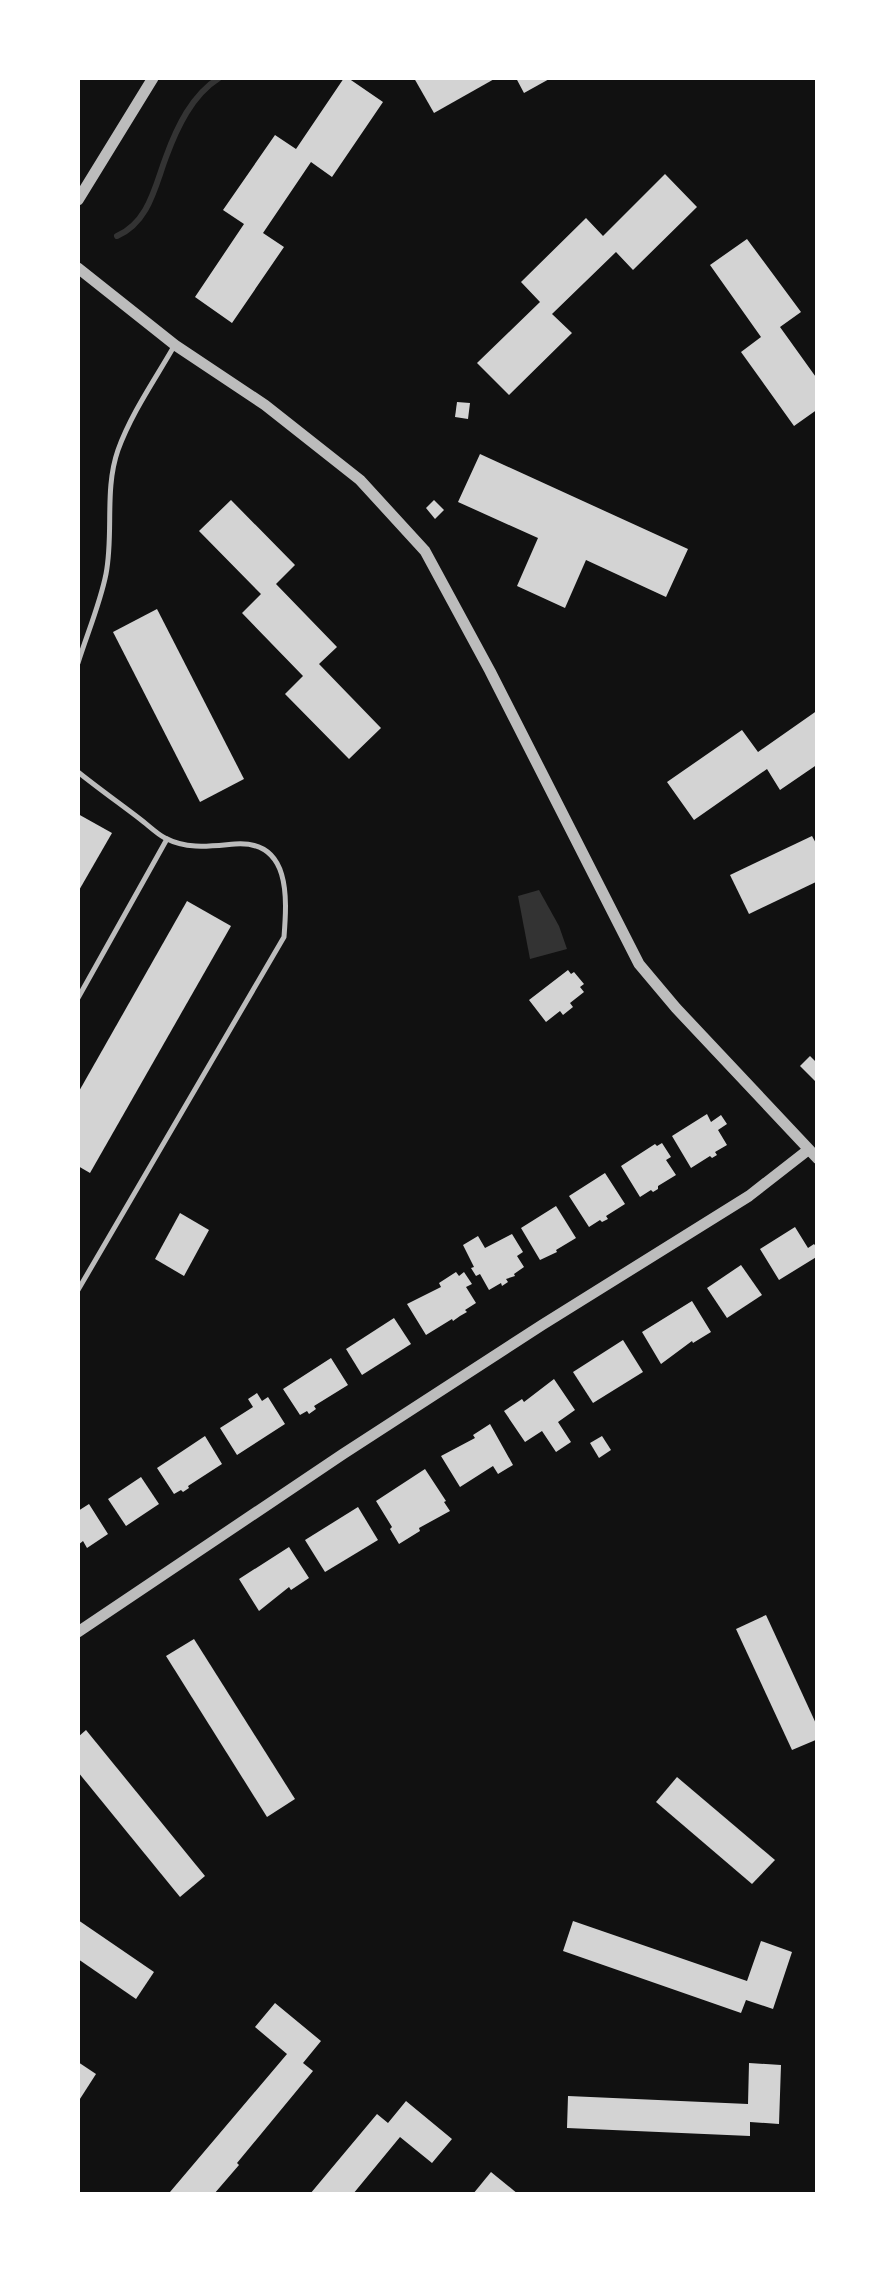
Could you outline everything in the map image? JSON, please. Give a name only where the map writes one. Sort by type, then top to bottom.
[{"type":"street","points":[[78,200],[153,78]]},
{"type":"street","points":[[78,268],[175,345],[251,395],[360,480],[425,551],[639,964],[813,1155],[509,1347],[78,1632]]},
{"type":"lane","points":[[78,662],[106,575],[110,496],[117,453],[135,413],[175,345]]},
{"type":"lane","points":[[78,772],[167,839],[206,848],[252,844],[266,850],[279,866],[287,904],[284,938],[78,1290]]},
{"type":"lane","points":[[78,998],[167,839]]},
{"type":"shaded area","points":[[539,890],[567,949],[530,959],[518,896]]},
{"type":"building","points":[[344,78],[383,102],[332,177],[311,162],[263,233],[284,247],[232,323],[195,297],[244,224],[223,210],[275,135],[296,149]]},
{"type":"building","points":[[414,78],[496,78],[434,113]]},
{"type":"building","points":[[516,78],[551,78],[524,93]]},
{"type":"building","points":[[665,174],[697,207],[633,270],[616,252],[552,314],[572,333],[509,395],[477,363],[540,302],[521,282],[586,218],[603,236]]},
{"type":"building","points":[[747,239],[801,312],[780,327],[818,380],[818,409],[794,426],[741,352],[761,337],[710,265]]},
{"type":"building","points":[[457,402],[470,403],[468,419],[455,417]]},
{"type":"building","points":[[480,454],[688,549],[666,597],[586,560],[565,608],[517,586],[538,538],[458,502]]},
{"type":"building","points":[[231,500],[295,565],[276,584],[337,647],[319,664],[381,728],[349,759],[285,694],[303,676],[242,613],[261,594],[199,531]]},
{"type":"building","points":[[434,500],[444,510],[435,519],[426,508]]},
{"type":"building","points":[[157,609],[244,779],[200,802],[113,632]]},
{"type":"building","points":[[818,710],[818,764],[780,790],[767,769],[694,820],[667,782],[742,730],[758,752]]},
{"type":"building","points":[[78,814],[112,833],[78,892]]},
{"type":"building","points":[[812,836],[818,847],[818,881],[749,914],[730,875]]},
{"type":"building","points":[[187,901],[231,926],[90,1173],[78,1166],[78,1093]]},
{"type":"building","points":[[568,970],[584,984],[580,987],[584,992],[563,1015],[560,1011],[546,1022],[529,1000]]},
{"type":"building","points":[[810,1056],[818,1064],[818,1084],[800,1066]]},
{"type":"building","points":[[707,1114],[711,1122],[721,1115],[727,1124],[718,1130],[727,1145],[715,1152],[717,1155],[691,1168],[672,1136]]},
{"type":"building","points":[[662,1143],[671,1157],[666,1160],[676,1175],[640,1197],[621,1166]]},
{"type":"building","points":[[605,1173],[625,1204],[606,1216],[608,1219],[589,1227],[569,1196]]},
{"type":"building","points":[[556,1206],[576,1238],[540,1260],[521,1228]]},
{"type":"building","points":[[180,1213],[209,1230],[184,1276],[155,1259]]},
{"type":"building","points":[[795,1227],[808,1248],[814,1244],[818,1249],[818,1256],[779,1280],[760,1249]]},
{"type":"building","points":[[512,1234],[523,1252],[517,1256],[524,1267],[502,1286],[501,1283],[489,1290],[480,1274],[476,1276],[471,1268],[474,1267],[463,1245],[478,1236],[485,1248]]},
{"type":"building","points":[[741,1265],[762,1295],[727,1318],[707,1288]]},
{"type":"building","points":[[456,1272],[459,1276],[464,1272],[472,1284],[466,1287],[476,1303],[426,1335],[407,1304],[441,1287],[439,1283]]},
{"type":"building","points":[[692,1301],[711,1332],[661,1364],[642,1332]]},
{"type":"building","points":[[394,1318],[411,1344],[362,1375],[346,1349]]},
{"type":"building","points":[[623,1340],[643,1372],[593,1403],[573,1372]]},
{"type":"building","points":[[331,1358],[348,1385],[314,1406],[316,1409],[309,1414],[307,1411],[300,1415],[283,1389]]},
{"type":"building","points":[[554,1379],[575,1410],[558,1422],[571,1442],[556,1452],[542,1431],[525,1442],[504,1411],[522,1399],[524,1402]]},
{"type":"building","points":[[257,1393],[262,1401],[268,1397],[285,1424],[237,1455],[220,1428],[253,1407],[248,1399]]},
{"type":"building","points":[[490,1424],[513,1465],[498,1474],[493,1466],[460,1487],[441,1456],[475,1438],[473,1435]]},
{"type":"building","points":[[205,1436],[222,1464],[183,1492],[174,1494],[157,1468]]},
{"type":"building","points":[[602,1436],[611,1450],[599,1458],[590,1443]]},
{"type":"building","points":[[425,1469],[450,1511],[399,1544],[376,1501]]},
{"type":"building","points":[[141,1477],[159,1504],[126,1526],[108,1499]]},
{"type":"building","points":[[89,1504],[108,1534],[87,1548],[83,1541],[78,1545],[78,1511]]},
{"type":"building","points":[[358,1507],[378,1540],[325,1572],[305,1540]]},
{"type":"building","points":[[289,1547],[309,1578],[291,1590],[289,1587],[259,1611],[239,1579]]},
{"type":"building","points":[[766,1615],[818,1728],[818,1739],[792,1750],[736,1629]]},
{"type":"building","points":[[194,1639],[295,1799],[267,1817],[166,1656]]},
{"type":"building","points":[[86,1730],[205,1876],[180,1897],[78,1772],[78,1737]]},
{"type":"building","points":[[677,1777],[775,1860],[752,1884],[656,1802]]},
{"type":"building","points":[[78,1920],[154,1972],[136,1999],[78,1959]]},
{"type":"building","points":[[573,1921],[747,1981],[761,1941],[792,1952],[773,2009],[746,2000],[741,2013],[563,1951]]},
{"type":"building","points":[[275,2003],[321,2041],[303,2063],[313,2071],[214,2194],[173,2194],[170,2192],[287,2054],[255,2027]]},
{"type":"building","points":[[78,2062],[96,2074],[78,2102]]},
{"type":"building","points":[[749,2063],[781,2065],[779,2124],[750,2122],[750,2136],[567,2128],[568,2096],[748,2104]]},
{"type":"building","points":[[406,2101],[452,2139],[432,2163],[400,2137],[353,2194],[310,2194],[377,2114],[388,2123]]},
{"type":"building","points":[[491,2172],[518,2194],[473,2194]]},
{"type":"waterway","points":[[117,236],[144,212],[180,123],[201,93],[219,78]]}]
